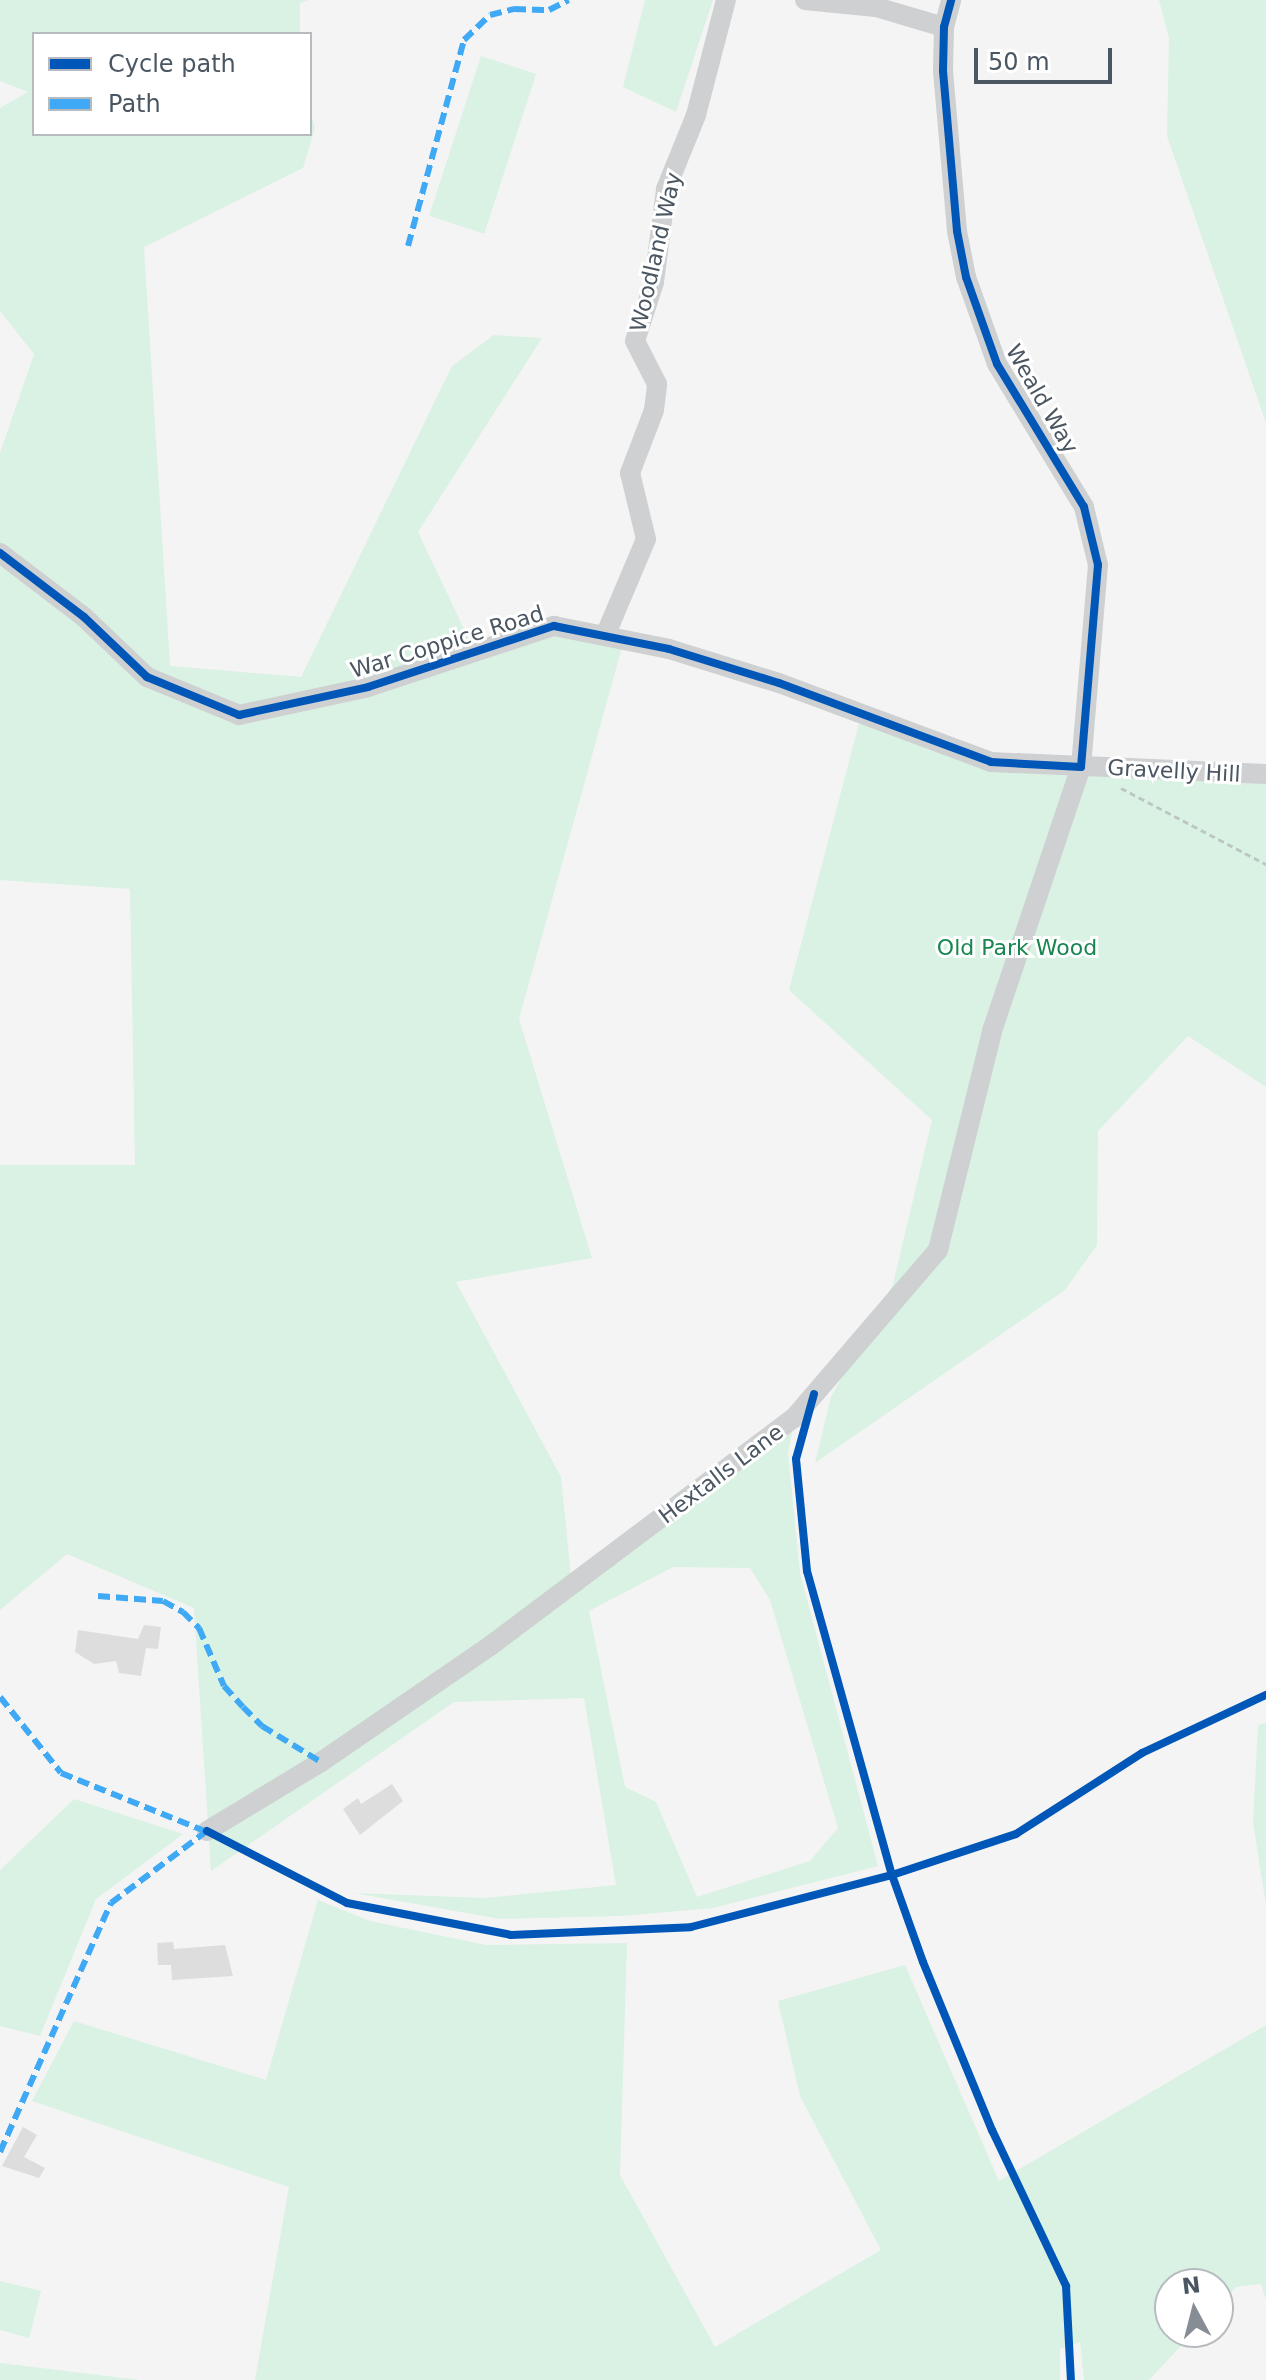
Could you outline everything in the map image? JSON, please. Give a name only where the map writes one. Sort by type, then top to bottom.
[{"type":"street","name":"Woodland Way","points":[[605,636],[646,539],[630,473],[654,410],[657,384],[635,341],[654,282],[666,189],[696,115],[726,0]]},
{"type":"street","points":[[805,0],[876,7],[944,27]]},
{"type":"street","name":"Weald Way","points":[[951,0],[944,27],[957,231],[966,277],[997,364],[1084,507],[1098,565],[1081,767]]},
{"type":"street","name":"War Coppice Road","points":[[0,553],[84,617],[147,677],[239,715],[368,687],[554,626],[669,649],[779,683],[991,762],[1081,767]]},
{"type":"street","name":"Gravelly Hill","points":[[1081,767],[1266,774]]},
{"type":"street","name":"Hextalls Lane","points":[[207,1831],[321,1762],[490,1646],[794,1418],[938,1250],[992,1031],[1081,767]]},
{"type":"path","points":[[1081,767],[1266,864]]},
{"type":"green space","points":[[0,0],[308,0],[300,3],[300,32],[32,32],[32,136],[312,136],[312,118],[315,128],[303,168],[144,247],[170,666],[301,677],[452,366],[494,335],[542,338],[418,532],[473,648],[554,626],[624,640],[519,1019],[592,1258],[456,1282],[561,1477],[572,1586],[793,1428],[788,1453],[800,1573],[878,1866],[713,1908],[621,1916],[500,1919],[354,1893],[484,1898],[616,1885],[584,1698],[454,1702],[211,1871],[194,1608],[67,1554],[0,1610],[0,1165],[135,1165],[130,889],[0,880],[0,453],[34,354],[0,311],[0,108],[28,92],[0,81]],"holes":[[[673,1567],[750,1568],[770,1600],[838,1828],[810,1861],[697,1897],[656,1802],[625,1787],[589,1611]]]},
{"type":"green space","points":[[645,0],[713,0],[676,112],[623,87]]},
{"type":"green space","points":[[1159,0],[1266,0],[1266,423],[1167,136],[1169,38]]},
{"type":"green space","points":[[481,56],[536,74],[484,234],[429,216]]},
{"type":"green space","name":"Old Park Wood","points":[[862,712],[991,762],[1266,782],[1266,1087],[1188,1036],[1098,1131],[1097,1245],[1065,1290],[815,1463],[831,1397],[893,1284],[932,1120],[789,990]]},
{"type":"green space","points":[[1266,1723],[1266,1905],[1253,1823],[1258,1725]]},
{"type":"green space","points":[[74,1799],[183,1834],[96,1899],[40,2036],[0,2026],[0,1870]]},
{"type":"green space","points":[[318,1900],[370,1921],[486,1945],[627,1943],[620,2175],[715,2347],[881,2250],[800,2096],[778,2001],[905,1965],[999,2181],[1266,2025],[1266,2300],[1261,2284],[1234,2289],[1234,2268],[1154,2268],[1154,2348],[1179,2348],[1149,2380],[1084,2380],[1080,2342],[1060,2349],[1060,2380],[255,2380],[289,2187],[32,2101],[74,2021],[266,2080]]},
{"type":"green space","points":[[0,2281],[41,2291],[29,2338],[0,2330]]},
{"type":"green space","points":[[0,2363],[139,2380],[0,2380]]},
{"type":"building","points":[[144,1625],[161,1627],[158,1649],[146,1648],[141,1676],[119,1673],[116,1661],[94,1664],[75,1652],[78,1630],[138,1639]]},
{"type":"building","points":[[392,1784],[403,1801],[360,1835],[343,1809],[358,1798],[361,1804]]},
{"type":"building","points":[[173,1942],[174,1949],[225,1945],[233,1976],[172,1980],[171,1965],[158,1965],[157,1943]]},
{"type":"building","points":[[23,2127],[37,2135],[24,2157],[45,2168],[39,2178],[2,2166]]},
{"type":"marked path","points":[[408,246],[464,40],[490,15],[514,9],[549,10],[569,0]]},
{"type":"marked path","points":[[98,1596],[163,1601],[183,1612],[199,1628],[224,1686],[243,1707],[262,1726],[321,1762]]},
{"type":"marked path","points":[[0,1697],[61,1773],[212,1834]]},
{"type":"marked path","points":[[0,2152],[111,1903],[207,1831]]},
{"type":"cycle path","points":[[0,553],[84,617],[147,677],[239,715],[368,687],[554,626],[669,649],[779,683],[991,762],[1081,767],[1098,565],[1084,507],[997,364],[966,277],[957,231],[943,71],[944,27],[951,0]]},
{"type":"cycle path","points":[[814,1394],[796,1459],[807,1571],[892,1875],[923,1962],[992,2130],[1066,2286],[1071,2380]]},
{"type":"cycle path","points":[[207,1831],[347,1903],[511,1935],[691,1927],[892,1875],[1016,1834],[1142,1753],[1266,1695]]}]
